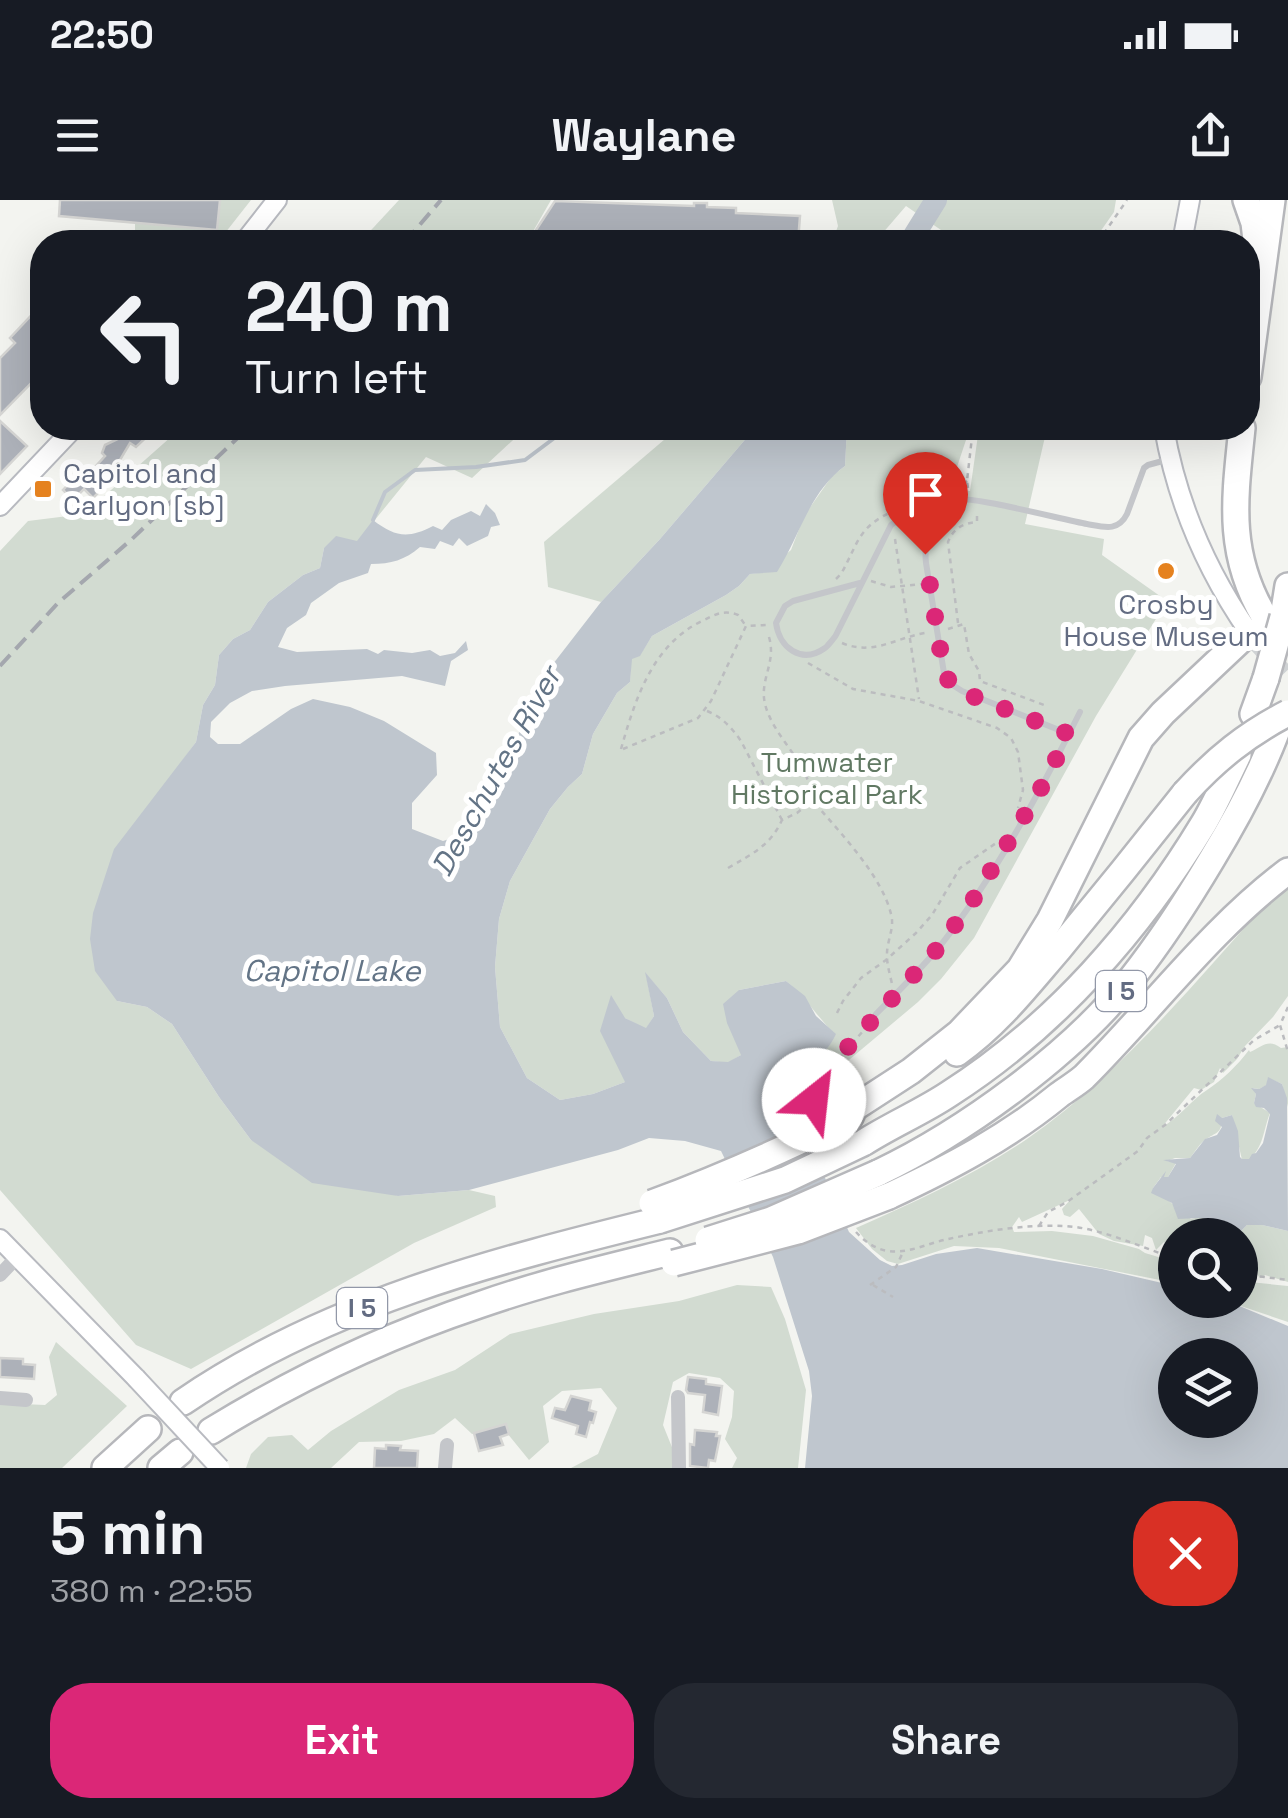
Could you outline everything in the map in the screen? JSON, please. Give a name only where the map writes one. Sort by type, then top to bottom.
[{"type":"highway","points":[[1246,200],[1256,230]]},
{"type":"highway","points":[[1260,288],[1272,200]]},
{"type":"highway","points":[[1241,440],[1234,502],[1236,529],[1241,559],[1265,622],[1266,678],[1254,714]]},
{"type":"highway","points":[[850,1117],[854,1108],[912,1071],[959,1033],[1020,969],[1040,940],[1141,738],[1156,719],[1265,622],[1288,586]]},
{"type":"highway","points":[[656,1211],[850,1117],[986,1032],[1223,754],[1258,729],[1284,728]]},
{"type":"highway","name":"I 5","points":[[211,1431],[300,1381],[414,1328],[561,1280],[798,1232],[884,1185],[1061,1050],[1129,982],[1186,904],[1284,728]]},
{"type":"highway","name":"I 5","points":[[183,1402],[302,1333],[436,1280],[556,1246],[656,1211],[785,1180],[863,1143],[950,1093],[1028,1034],[1126,934],[1206,820],[1238,755]]},
{"type":"highway","points":[[884,1185],[974,1154],[1028,1120],[1080,1080],[1216,938],[1288,871]]},
{"type":"highway","points":[[105,1468],[148,1429]]},
{"type":"main road","points":[[253,230],[277,200]]},
{"type":"main road","points":[[1184,230],[1190,200]]},
{"type":"main road","points":[[0,506],[63,440]]},
{"type":"main road","points":[[1167,440],[1196,539],[1216,581],[1265,622]]},
{"type":"main road","points":[[0,1239],[220,1468]]},
{"type":"street","points":[[0,1274],[17,1257]]},
{"type":"street","points":[[678,1396],[679,1468]]},
{"type":"street","points":[[0,1398],[26,1400]]},
{"type":"street","points":[[446,1468],[447,1445]]},
{"type":"lane","points":[[1069,734],[962,692],[951,684],[944,673],[925,554],[928,531],[946,502],[962,498],[1055,519],[1117,527],[1124,521],[1144,468],[1171,459]]},
{"type":"lane","points":[[864,581],[785,606],[776,623],[782,642],[801,655],[825,648],[836,636],[864,581],[891,525],[901,518],[938,510]]},
{"type":"lane","points":[[876,1014],[939,947],[973,900],[1039,792],[1080,712]]},
{"type":"path","points":[[1106,230],[1127,200]]},
{"type":"path","points":[[969,494],[972,440]]},
{"type":"path","points":[[957,491],[967,481]]},
{"type":"path","points":[[829,584],[841,574],[865,528],[893,511]]},
{"type":"path","points":[[958,624],[948,542],[964,523],[977,522],[977,511]]},
{"type":"path","points":[[892,534],[919,700]]},
{"type":"path","points":[[864,581],[890,587],[923,583]]},
{"type":"path","points":[[722,612],[738,615],[746,626],[698,718],[621,749],[638,697],[662,652],[694,625],[722,612]]},
{"type":"path","points":[[746,626],[768,622],[774,658],[764,688],[768,713],[805,774],[814,799],[875,880],[892,915],[886,960],[895,995]]},
{"type":"path","points":[[946,629],[964,624],[969,654],[980,671],[980,680],[1044,705]]},
{"type":"path","points":[[838,641],[869,650],[927,633]]},
{"type":"path","points":[[816,660],[807,662],[853,689],[919,700],[998,728],[1011,738],[1018,752],[1023,790],[1018,810]]},
{"type":"path","points":[[705,710],[733,729],[782,820]]},
{"type":"path","points":[[728,868],[767,844],[782,820],[814,799]]},
{"type":"path","points":[[838,1012],[861,978],[886,960],[932,915],[960,868],[1000,840]]},
{"type":"path","points":[[1039,1226],[1048,1212],[1138,1151],[1146,1138],[1254,1040],[1280,1025],[1288,1007]]},
{"type":"path","points":[[814,1100],[818,1083],[876,1014]]},
{"type":"path","points":[[1280,1025],[1288,1052]]},
{"type":"path","points":[[854,1230],[865,1242],[885,1251],[1039,1226],[1092,1229],[1158,1252]]},
{"type":"path","points":[[893,1297],[870,1284],[896,1267],[903,1251]]},
{"type":"path","points":[[1258,1276],[1288,1280]]},
{"type":"green space","points":[[220,200],[251,200],[227,230],[135,230],[135,223]]},
{"type":"green space","points":[[399,200],[551,200],[534,230],[371,230]]},
{"type":"green space","points":[[832,200],[1116,200],[1114,212],[1101,230],[941,230],[906,206],[885,230],[836,230]]},
{"type":"green space","points":[[167,440],[513,440],[472,478],[426,457],[357,542],[324,548],[320,568],[303,575],[268,602],[250,630],[233,639],[219,655],[215,685],[203,705],[196,742],[169,779],[117,1001],[147,1007],[172,1024],[251,1140],[398,1196],[469,1190],[495,1196],[496,1207],[414,1243],[191,1369],[136,1345],[0,1190],[0,551],[28,521],[84,514]]},
{"type":"green space","points":[[664,440],[745,440],[601,602],[548,587],[544,542]]},
{"type":"green space","name":"Tumwater Historical Park","points":[[846,440],[966,440],[955,473],[936,487],[970,491],[977,440],[1044,440],[1025,524],[1104,539],[1102,555],[1167,601],[1096,716],[974,938],[918,1002],[837,1070],[826,1089],[822,1111],[801,1120],[790,1099],[835,1034],[786,981],[739,990],[741,1055],[728,1063],[711,1061],[683,1032],[667,998],[646,974],[654,1016],[646,1029],[625,1018],[625,1082],[593,1094],[560,1100],[527,1078],[500,1027],[495,967],[499,919],[510,881],[550,809],[582,774],[593,734],[617,693],[630,682],[631,658],[640,655],[652,636],[726,595],[750,574],[765,572],[791,550],[804,516],[832,476],[845,466]]},
{"type":"green space","points":[[1288,888],[1288,996],[1237,1059],[1223,1073],[1220,1068],[1214,1082],[1201,1090],[1194,1088],[1162,1127],[1224,1077],[1249,1050],[1269,1044],[1288,1047],[1288,1107],[1282,1084],[1268,1078],[1267,1085],[1253,1088],[1254,1103],[1270,1113],[1254,1155],[1242,1160],[1232,1115],[1222,1118],[1220,1130],[1190,1158],[1167,1161],[1176,1163],[1168,1177],[1161,1177],[1153,1188],[1190,1218],[1158,1218],[1156,1250],[1152,1238],[1145,1235],[1143,1246],[1099,1234],[1079,1209],[1070,1217],[1064,1215],[1062,1209],[1070,1200],[1022,1222],[1019,1217],[1012,1227],[1014,1232],[1093,1236],[1139,1249],[1158,1257],[1158,1280],[999,1248],[954,1246],[898,1264],[872,1249],[856,1228],[986,1164],[1060,1114],[1122,1059],[1263,907]]},
{"type":"green space","points":[[1258,1225],[1288,1231],[1288,1282],[1265,1275],[1260,1278]]},
{"type":"green space","points":[[1258,1283],[1288,1286],[1288,1322],[1258,1312]]},
{"type":"green space","points":[[737,1285],[771,1287],[785,1319],[806,1390],[798,1468],[732,1468],[737,1458],[725,1439],[734,1391],[720,1378],[689,1373],[673,1382],[663,1425],[678,1468],[571,1468],[598,1454],[617,1408],[601,1388],[562,1391],[543,1406],[549,1442],[529,1460],[503,1428],[472,1434],[455,1418],[434,1434],[401,1441],[359,1442],[331,1468],[246,1468],[251,1454],[268,1437],[292,1435],[308,1450],[331,1431],[399,1390],[455,1370],[510,1334],[594,1314],[679,1301]]},
{"type":"green space","points":[[56,1342],[127,1406],[62,1468],[0,1468],[0,1403],[45,1405],[57,1395],[49,1357]]},
{"type":"water","name":"Capitol Lake","points":[[745,440],[846,440],[845,466],[822,488],[777,572],[750,574],[726,595],[652,636],[640,656],[632,659],[630,682],[617,693],[593,734],[582,774],[550,809],[510,881],[499,919],[495,967],[500,1027],[527,1078],[560,1100],[593,1094],[625,1082],[600,1031],[611,995],[625,1018],[646,1028],[654,1016],[645,972],[667,998],[683,1032],[711,1061],[728,1062],[741,1055],[723,1004],[739,990],[786,981],[805,996],[816,1016],[836,1034],[790,1099],[849,1232],[892,1266],[977,1248],[1158,1282],[1158,1318],[1258,1318],[1258,1314],[1288,1326],[1288,1468],[805,1468],[812,1396],[809,1371],[773,1257],[721,1151],[685,1141],[649,1138],[469,1190],[398,1196],[312,1183],[251,1140],[172,1024],[147,1007],[117,1001],[95,971],[90,939],[93,913],[114,849],[196,742],[203,705],[215,685],[219,655],[233,639],[250,630],[268,602],[303,575],[320,568],[324,548],[336,536],[357,541],[373,520],[402,534],[433,526],[442,530],[451,520],[471,511],[480,516],[486,504],[500,525],[491,527],[488,536],[467,546],[459,538],[453,546],[440,541],[435,549],[420,547],[397,560],[371,564],[368,573],[339,583],[311,603],[306,615],[287,628],[278,647],[297,652],[367,649],[378,654],[384,650],[430,650],[440,656],[455,653],[466,641],[468,650],[451,661],[445,686],[402,676],[252,691],[230,703],[211,722],[210,737],[218,744],[240,744],[291,709],[313,699],[350,707],[384,721],[436,753],[437,775],[412,803],[412,829],[443,841],[468,833],[482,814],[546,673],[601,602]]},
{"type":"water","points":[[1268,1077],[1282,1084],[1287,1098],[1288,1231],[1258,1225],[1258,1218],[1178,1218],[1172,1203],[1151,1193],[1166,1171],[1164,1177],[1168,1177],[1176,1164],[1163,1160],[1190,1158],[1205,1139],[1217,1135],[1222,1127],[1215,1121],[1217,1114],[1222,1118],[1232,1115],[1240,1157],[1249,1159],[1263,1143],[1270,1114],[1256,1107],[1256,1094],[1251,1088],[1266,1085]]},
{"type":"building","points":[[60,200],[220,200],[217,230],[59,216]]},
{"type":"building","points":[[555,201],[694,206],[707,203],[707,207],[736,208],[736,213],[800,216],[799,230],[536,230]]},
{"type":"building","points":[[30,317],[30,384],[0,415],[0,358],[15,343],[10,338]]},
{"type":"building","points":[[0,421],[27,446],[0,474]]},
{"type":"building","points":[[116,440],[143,440],[136,447],[130,443],[120,460],[104,471],[107,475],[96,486],[100,491],[93,498],[84,489],[73,500],[63,490],[80,472],[85,476],[94,468],[105,456],[105,445]]},
{"type":"building","points":[[0,1358],[23,1359],[23,1364],[35,1365],[34,1379],[0,1377]]},
{"type":"building","points":[[688,1377],[722,1386],[718,1415],[703,1412],[705,1395],[688,1393]]},
{"type":"building","points":[[571,1396],[591,1401],[589,1410],[596,1412],[586,1437],[576,1434],[578,1426],[552,1418],[555,1408],[565,1410]]},
{"type":"building","points":[[506,1424],[509,1434],[500,1437],[503,1445],[479,1451],[474,1433]]},
{"type":"building","points":[[695,1430],[717,1432],[716,1436],[720,1436],[715,1461],[709,1460],[708,1468],[690,1466],[690,1444],[694,1445]]},
{"type":"building","points":[[386,1445],[418,1451],[417,1468],[374,1468],[375,1448],[386,1449]]},
{"type":"waterway","name":"Deschutes River","points":[[917,230],[936,200]]},
{"type":"waterway","points":[[373,520],[385,492],[415,470],[525,460],[552,440]]},
{"type":"tunnel","points":[[1254,640],[1288,677]]},
{"type":"railway","points":[[415,230],[441,200]]},
{"type":"railway","points":[[0,666],[58,603],[235,440]]},
{"type":"place","name":"Capitol and Carlyon [sb]","points":[[43,489]]},
{"type":"place","name":"Crosby House Museum","points":[[1166,571]]},
{"type":"route","points":[[814,1100],[818,1083],[939,947],[973,900],[1039,792],[1069,734],[962,692],[951,684],[944,673],[925,554]]}]
